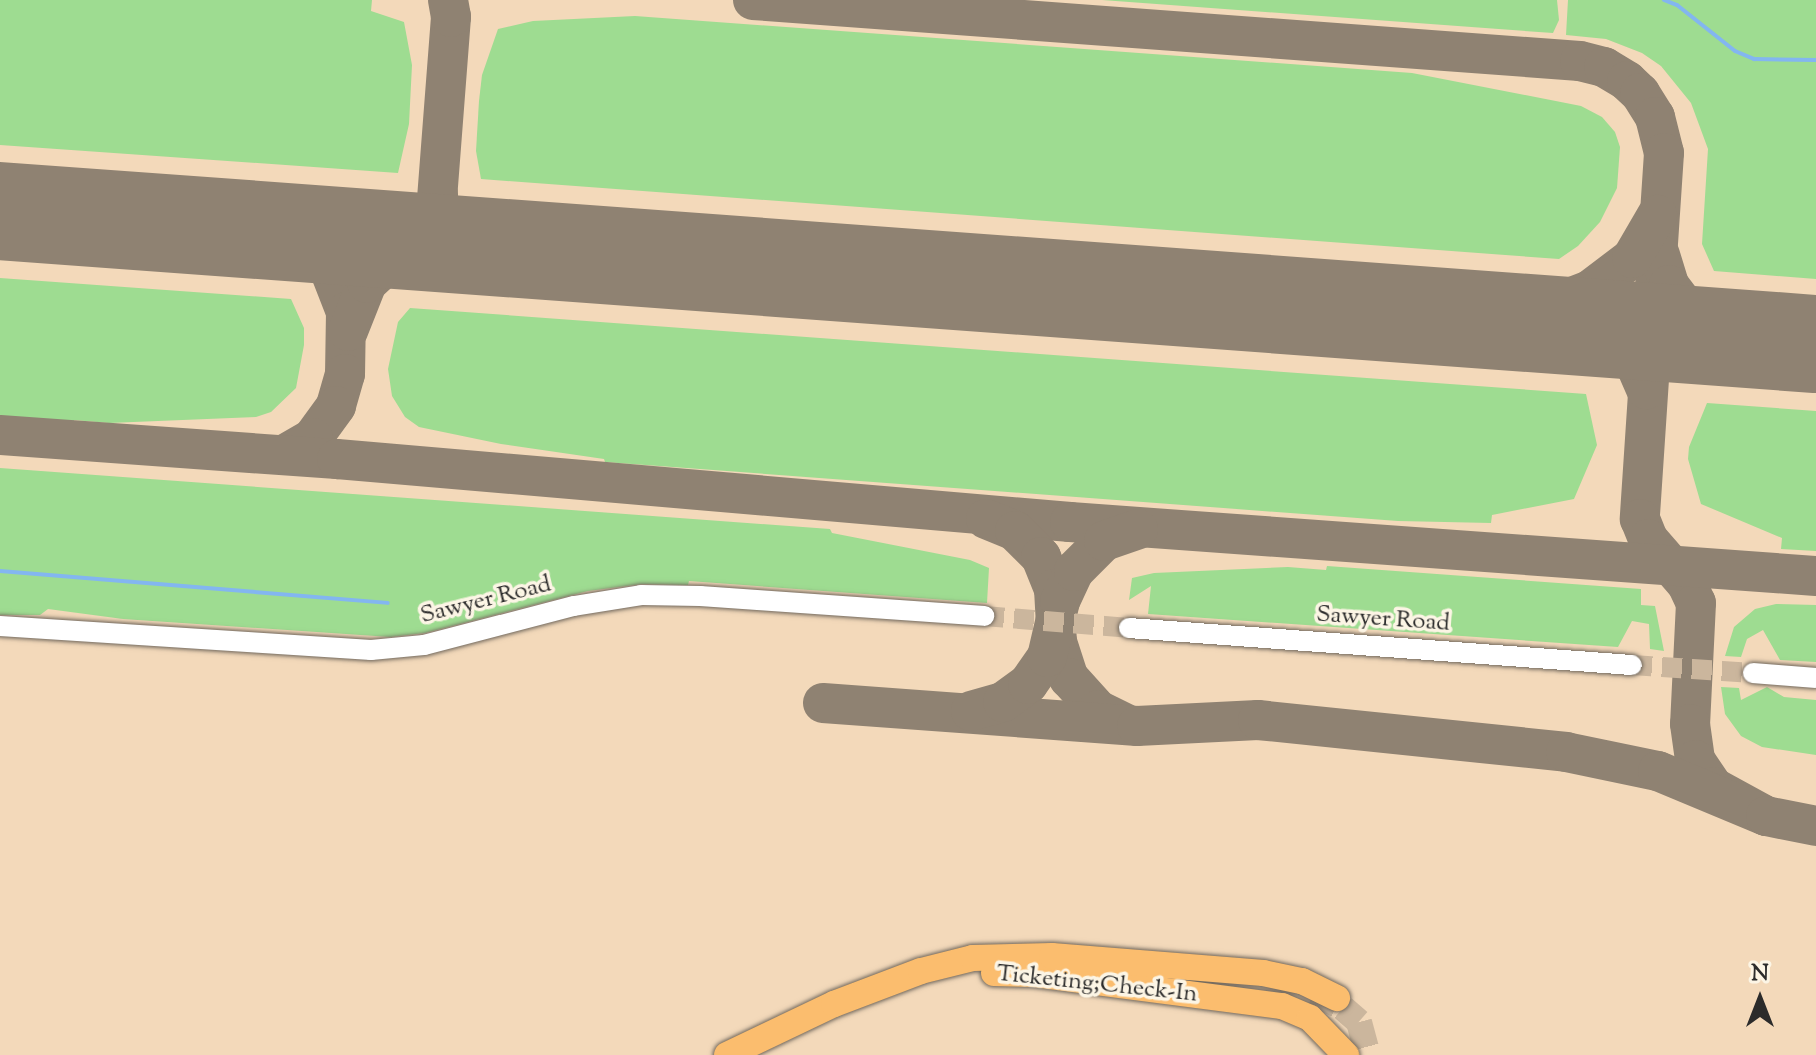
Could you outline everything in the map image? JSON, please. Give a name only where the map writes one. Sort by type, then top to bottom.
[{"type":"main road","points":[[727,1055],[834,1004],[946,963],[1014,956],[1052,956],[1263,973],[1302,981],[1337,998]]},
{"type":"main road","name":"Ticketing;Check-In","points":[[834,1004],[924,980],[987,974],[1035,974],[1282,1006],[1310,1018],[1340,1048]]},
{"type":"street","name":"Sawyer Road","points":[[0,626],[371,650],[424,645],[574,606],[641,595],[700,596],[984,616]]},
{"type":"street","name":"Sawyer Road","points":[[1129,628],[1632,665]]},
{"type":"street","points":[[1753,673],[1816,678]]},
{"type":"green space","points":[[0,0],[372,0],[371,11],[404,22],[412,65],[409,124],[398,173],[0,145]]},
{"type":"green space","points":[[1102,0],[1557,0],[1559,20],[1553,33]]},
{"type":"green space","points":[[1568,0],[1816,0],[1816,279],[1714,271],[1702,244],[1708,149],[1691,103],[1661,66],[1642,53],[1606,39],[1566,35]]},
{"type":"green space","points":[[635,16],[1412,73],[1581,106],[1602,117],[1615,132],[1620,147],[1617,188],[1600,222],[1578,246],[1559,259],[481,179],[476,151],[479,101],[482,75],[498,29],[533,21]]},
{"type":"green space","points":[[0,278],[291,299],[304,328],[296,388],[271,412],[256,417],[109,423],[0,418]]},
{"type":"green space","points":[[410,308],[1586,394],[1597,445],[1574,499],[1492,515],[1491,523],[1398,521],[605,462],[604,459],[501,444],[419,427],[405,417],[392,396],[388,369],[398,322]]},
{"type":"green space","points":[[1707,403],[1816,411],[1816,551],[1781,549],[1782,538],[1701,504],[1688,459],[1689,447]]},
{"type":"green space","points":[[0,468],[830,529],[832,533],[970,560],[989,568],[987,603],[689,581],[688,585],[642,584],[588,591],[425,633],[390,637],[123,619],[48,609],[40,615],[0,615]]},
{"type":"green space","points":[[1327,566],[1641,589],[1641,605],[1655,606],[1664,651],[1650,649],[1649,624],[1632,621],[1618,647],[1148,614],[1151,586],[1129,600],[1132,578],[1154,573],[1288,567],[1326,570]]},
{"type":"green space","points":[[1776,604],[1816,605],[1816,662],[1780,660],[1763,630],[1747,639],[1741,657],[1725,656],[1734,627],[1755,609]]},
{"type":"green space","points":[[1721,687],[1739,688],[1741,700],[1767,687],[1784,697],[1816,700],[1816,755],[1762,747],[1741,736],[1725,714]]},
{"type":"waterway","points":[[1664,0],[1677,5],[1735,51],[1754,59],[1816,60]]},
{"type":"waterway","points":[[0,571],[388,603]]},
{"type":"taxiway","points":[[348,331],[367,283],[428,227],[436,212],[451,17],[448,0]]},
{"type":"taxiway","points":[[753,0],[1580,61],[1604,67],[1627,81],[1640,93],[1655,117],[1664,153],[1640,519],[1648,539],[1687,584],[1696,603],[1690,724],[1695,760],[1713,787],[1766,816]]},
{"type":"taxiway","points":[[438,194],[438,212],[447,231],[459,241],[480,246]]},
{"type":"taxiway","points":[[1472,319],[1538,310],[1590,290],[1632,258],[1657,215]]},
{"type":"taxiway","points":[[250,229],[282,236],[315,255],[330,271],[346,312],[345,374],[336,406],[313,438],[284,455]]},
{"type":"taxiway","points":[[1660,255],[1669,285],[1689,312],[1711,329],[1742,339]]},
{"type":"taxiway","points":[[1583,327],[1609,335],[1629,350],[1646,389]]},
{"type":"taxiway","points":[[0,435],[337,459],[1070,522],[1816,576]]},
{"type":"taxiway","points":[[986,519],[1015,531],[1041,557],[1054,589],[1057,642],[1069,678],[1098,710],[1125,723]]},
{"type":"taxiway","points":[[971,711],[1003,702],[1028,684],[1047,657],[1060,601],[1074,571],[1104,541],[1138,529]]},
{"type":"taxiway","points":[[823,703],[1137,726],[1258,720],[1566,752],[1658,771],[1766,816],[1816,826]]},
{"type":"runway","points":[[0,211],[1816,344]]},
{"type":"tunnel","points":[[984,616],[1129,628]]},
{"type":"tunnel","points":[[1632,665],[1753,673]]},
{"type":"tunnel","points":[[1314,993],[1343,1008],[1359,1022],[1368,1055]]}]
